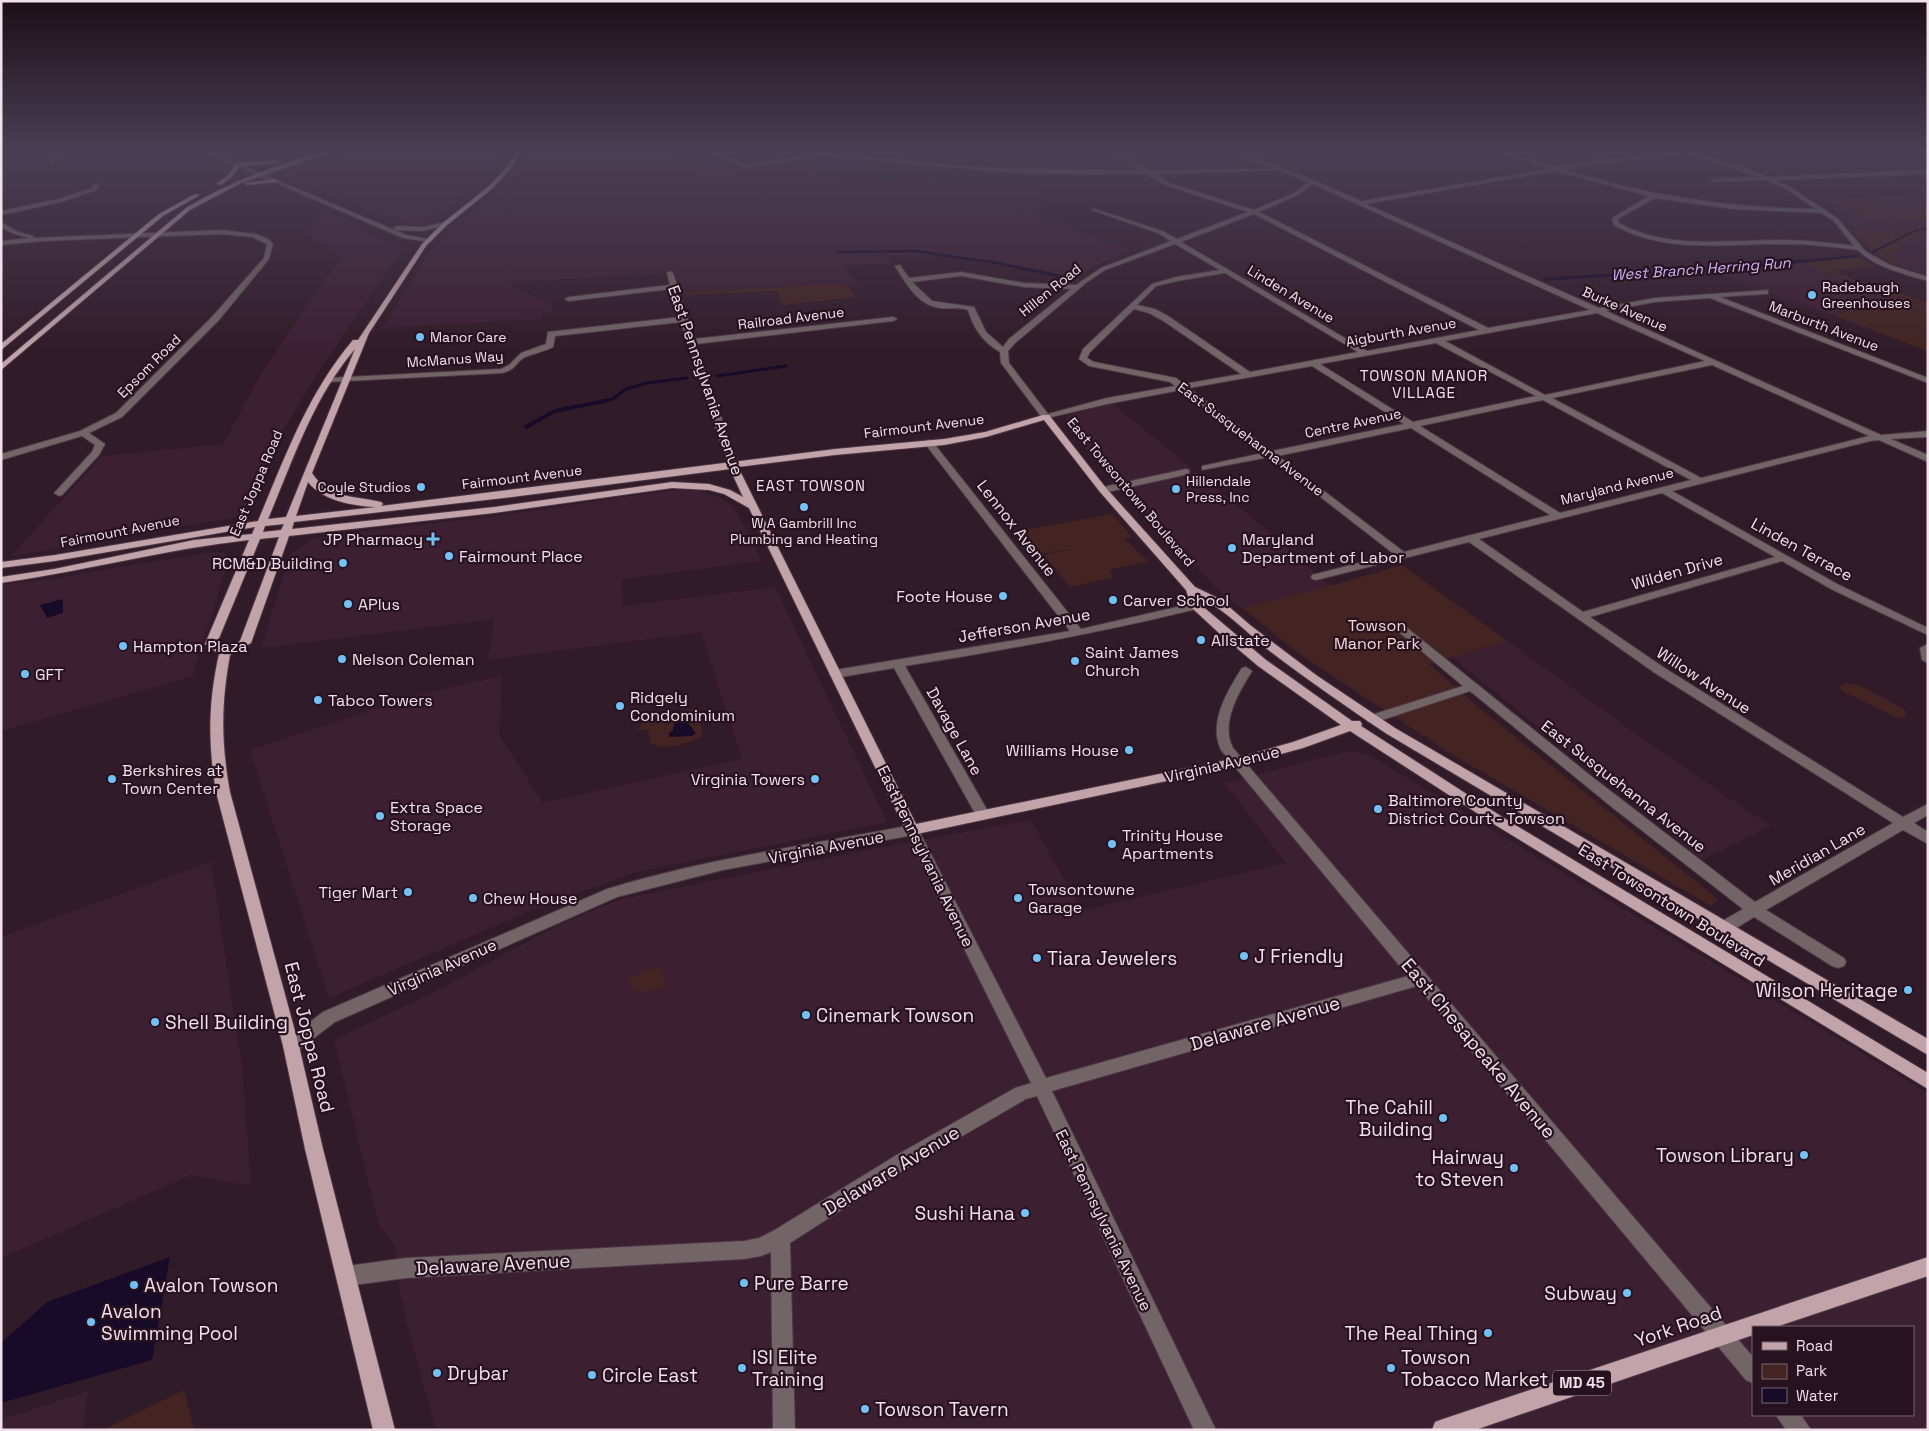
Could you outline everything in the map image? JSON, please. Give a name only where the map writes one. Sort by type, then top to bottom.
[{"type":"main road","points":[[1,348],[156,219]]},
{"type":"main road","points":[[1,368],[176,219]]},
{"type":"main road","name":"East Joppa Road","points":[[384,1430],[314,1148],[291,1046],[229,818],[220,780],[214,720],[217,689],[226,653],[244,643],[307,473],[348,379],[354,355],[365,333],[421,248],[451,219]]},
{"type":"main road","name":"East Joppa Road","points":[[226,653],[211,644],[300,431],[311,407],[343,356],[365,333]]},
{"type":"main road","name":"Fairmount Avenue","points":[[1,565],[55,558],[186,534],[261,523],[835,452],[929,443],[986,434],[1046,418]]},
{"type":"main road","name":"East Towsontown Boulevard","points":[[1046,418],[1103,490],[1191,589],[1216,601],[1282,656],[1372,719],[1722,928],[1928,1048]]},
{"type":"main road","points":[[587,497],[641,484],[721,472],[733,466]]},
{"type":"main road","name":"East Pennsylvania Avenue","points":[[733,466],[912,830]]},
{"type":"main road","points":[[307,473],[318,487],[348,500],[372,504],[441,502]]},
{"type":"main road","name":"Fairmount Avenue","points":[[1,580],[54,572],[194,543],[494,510],[672,485],[690,485],[727,492],[752,506]]},
{"type":"main road","name":"East Towsontown Boulevard","points":[[1191,589],[1196,606],[1262,663],[1350,726],[1502,823],[1928,1082]]},
{"type":"main road","name":"Virginia Avenue","points":[[912,830],[1237,762],[1298,745],[1372,719]]},
{"type":"main road","name":"York Road","points":[[1443,1430],[1928,1266]]},
{"type":"street","points":[[366,219],[405,237],[429,240]]},
{"type":"street","name":"Linden Avenue","points":[[1124,219],[1146,226],[1177,242],[1365,353]]},
{"type":"street","name":"Hillen Road","points":[[1004,351],[1012,341],[1094,274],[1113,264],[1237,219]]},
{"type":"street","points":[[1267,219],[1487,331]]},
{"type":"street","name":"Burke Avenue","points":[[1395,219],[1928,459]]},
{"type":"street","points":[[1615,219],[1616,224],[1627,231],[1644,237],[1666,241],[1793,242],[1858,248]]},
{"type":"street","points":[[1833,219],[1858,248],[1882,263],[1928,279]]},
{"type":"street","points":[[1,224],[16,233],[44,239]]},
{"type":"street","points":[[385,227],[423,229],[445,224]]},
{"type":"street","points":[[1,243],[16,233]]},
{"type":"street","name":"Epsom Road","points":[[83,433],[119,415],[215,319],[267,258],[270,244],[265,239],[239,233],[157,234]]},
{"type":"street","points":[[396,233],[401,240],[421,248]]},
{"type":"street","points":[[1,243],[44,239],[157,234]]},
{"type":"street","points":[[898,266],[907,280],[930,304],[958,305],[971,309],[973,318],[991,344],[1004,351],[1006,363],[1046,418]]},
{"type":"street","name":"East Susquehanna Avenue","points":[[1227,271],[1157,284],[1131,306],[1086,351],[1083,359],[1092,364],[1173,380],[1402,555]]},
{"type":"street","name":"East Pennsylvania Avenue","points":[[670,273],[733,466]]},
{"type":"street","points":[[907,280],[961,274],[1024,286],[1077,287]]},
{"type":"street","points":[[570,299],[674,287]]},
{"type":"street","name":"Aigburth Avenue","points":[[1046,418],[1079,407],[1182,386],[1655,300],[1765,292]]},
{"type":"street","name":"Marburth Avenue","points":[[1711,296],[1928,381]]},
{"type":"street","points":[[1131,306],[1152,311],[1165,318],[1248,374]]},
{"type":"street","name":"McManus Way","points":[[328,380],[502,371],[512,367],[515,359],[550,345],[552,334],[684,319]]},
{"type":"street","name":"Railroad Avenue","points":[[691,342],[894,319]]},
{"type":"street","points":[[1437,340],[1700,481]]},
{"type":"street","points":[[1313,362],[1558,516]]},
{"type":"street","name":"Centre Avenue","points":[[1205,468],[1713,362]]},
{"type":"street","points":[[1,457],[83,433],[100,444],[96,453],[59,493]]},
{"type":"street","name":"Maryland Avenue","points":[[1316,577],[1880,438],[1928,434]]},
{"type":"street","name":"Lennox Avenue","points":[[929,443],[1078,633]]},
{"type":"street","points":[[1103,490],[1186,472]]},
{"type":"street","name":"Linden Terrace","points":[[1664,490],[1835,587],[1928,632]]},
{"type":"street","name":"Willow Avenue","points":[[1470,538],[1692,692],[1928,839]]},
{"type":"street","name":"Wilden Drive","points":[[1580,616],[1783,558]]},
{"type":"street","name":"Jefferson Avenue","points":[[835,674],[1078,633],[1154,618],[1216,601]]},
{"type":"street","name":"East Susquehanna Avenue","points":[[1397,625],[1602,792],[1754,909],[1810,948],[1838,962]]},
{"type":"street","points":[[1928,647],[1926,648],[1928,660]]},
{"type":"street","name":"Davage Lane","points":[[898,664],[983,815]]},
{"type":"street","points":[[1237,762],[1227,750],[1222,738],[1223,724],[1235,690],[1246,671]]},
{"type":"street","name":"Virginia Avenue","points":[[1372,719],[1471,687]]},
{"type":"street","name":"East Chesapeake Avenue","points":[[1237,762],[1752,1372]]},
{"type":"street","name":"Meridian Lane","points":[[1722,928],[1928,809]]},
{"type":"street","name":"East Pennsylvania Avenue","points":[[912,830],[1041,1086],[1205,1430]]},
{"type":"street","name":"Virginia Avenue","points":[[291,1046],[329,1017],[612,893],[642,883],[696,870],[912,830]]},
{"type":"street","name":"Delaware Avenue","points":[[347,1276],[406,1268],[744,1250],[761,1247],[780,1238],[901,1162],[1021,1093],[1420,979]]},
{"type":"street","points":[[780,1238],[784,1430]]},
{"type":"street","points":[[1788,1416],[1800,1430]]},
{"type":"shaded area","points":[[320,219],[343,219],[403,249],[317,374],[274,445],[243,516],[11,556],[102,456],[223,444],[265,367],[340,258],[306,233]]},
{"type":"shaded area","points":[[389,219],[433,219],[424,225],[404,225]]},
{"type":"shaded area","points":[[464,219],[1046,219],[1131,251],[1102,262],[1074,279],[935,255],[889,257],[893,263],[844,266],[860,284],[684,291],[674,273],[518,282],[509,285],[552,304],[551,313],[543,313],[541,319],[382,328],[431,249]]},
{"type":"shaded area","points":[[1847,219],[1928,219],[1928,226],[1887,231],[1881,236],[1861,235]]},
{"type":"shaded area","points":[[1928,230],[1928,275],[1907,269],[1880,257]]},
{"type":"shaded area","points":[[1796,261],[1895,298],[1832,315],[1704,268]]},
{"type":"shaded area","points":[[1112,403],[1275,537],[1330,586],[1242,608],[1219,591],[1073,435],[1065,421],[1069,415]]},
{"type":"shaded area","points":[[682,490],[697,491],[721,498],[733,506],[762,561],[622,579],[623,606],[775,587],[887,822],[636,872],[534,909],[329,998],[250,750],[422,694],[502,676],[499,735],[543,803],[742,759],[701,632],[488,660],[494,619],[261,648],[290,554],[312,539],[335,534],[484,518]]},
{"type":"shaded area","points":[[214,552],[224,553],[229,557],[211,619],[200,647],[193,676],[1,731],[1,585],[60,578]]},
{"type":"shaded area","points":[[1507,641],[1664,754],[1771,826],[1703,860],[1452,657]]},
{"type":"shaded area","points":[[1349,751],[1369,755],[1928,1093],[1928,1430],[436,1430],[406,1321],[399,1284],[395,1246],[379,1225],[334,1040],[438,990],[561,924],[621,899],[904,843],[1031,820],[1081,911],[1286,863],[1225,783]]},
{"type":"shaded area","points":[[211,862],[242,1067],[251,1186],[191,1175],[1,1258],[1,937]]},
{"type":"shaded area","points":[[88,1391],[83,1430],[1,1430],[1,1420]]},
{"type":"green space","points":[[1873,219],[1928,219],[1928,220],[1881,222]]},
{"type":"green space","points":[[1928,226],[1928,230],[1906,242],[1891,255],[1900,262],[1896,265],[1871,250],[1850,229],[1889,232]]},
{"type":"green space","points":[[1854,255],[1875,266],[1833,271],[1879,290],[1890,289],[1928,303],[1928,351],[1832,315],[1894,298],[1796,261]]},
{"type":"green space","points":[[846,284],[856,297],[782,305],[777,291],[685,295],[684,292]]},
{"type":"green space","points":[[1112,514],[1132,537],[1124,539],[1148,561],[1109,570],[1114,577],[1070,587],[1044,555],[1076,548],[1040,554],[1026,536],[1012,536],[1026,530]]},
{"type":"green space","name":"Towson Manor Park","points":[[1402,565],[1507,641],[1429,664],[1472,702],[1718,899],[1711,906],[1448,752],[1298,653],[1242,608],[1330,586]]},
{"type":"green space","points":[[156,646],[194,648],[191,652],[179,654],[156,652]]},
{"type":"green space","points":[[1847,683],[1860,686],[1904,709],[1905,717],[1897,718],[1842,691],[1840,686]]},
{"type":"green space","points":[[694,708],[702,729],[702,736],[697,739],[674,746],[661,747],[651,743],[648,729],[638,731],[642,723],[676,716],[676,713]]},
{"type":"green space","points":[[660,966],[667,986],[636,994],[626,978]]},
{"type":"green space","points":[[184,1390],[194,1430],[103,1430]]},
{"type":"water","points":[[63,599],[63,613],[47,618],[40,605]]},
{"type":"water","points":[[685,719],[696,733],[692,736],[669,737],[674,724],[679,720]]},
{"type":"water","name":"Avalon Swimming Pool","points":[[170,1257],[152,1360],[1,1403],[1,1343],[47,1302]]},
{"type":"waterway","name":"West Branch Herring Run","points":[[1873,252],[1914,231],[1928,228]]},
{"type":"waterway","name":"West Branch Herring Run","points":[[838,252],[915,251],[996,263]]},
{"type":"waterway","name":"West Branch Herring Run","points":[[1788,263],[1857,256]]},
{"type":"waterway","name":"West Branch Herring Run","points":[[987,261],[1074,279]]},
{"type":"waterway","name":"West Branch Herring Run","points":[[1545,279],[1723,269],[1801,261]]},
{"type":"waterway","points":[[717,376],[786,366]]},
{"type":"waterway","points":[[599,402],[613,399],[626,389],[647,383],[687,378]]},
{"type":"waterway","points":[[526,427],[555,411],[605,401]]},
{"type":"place","name":"Radebaugh Greenhouses","points":[[1812,295]]},
{"type":"place","name":"Manor Care","points":[[420,337]]},
{"type":"place","name":"Coyle Studios","points":[[421,487]]},
{"type":"place","name":"Hillendale Press, Inc","points":[[1176,489]]},
{"type":"place","name":"W A Gambrill Inc Plumbing and Heating","points":[[804,507]]},
{"type":"place","name":"JP Pharmacy","points":[[433,539]]},
{"type":"place","name":"Maryland Department of Labor","points":[[1232,548]]},
{"type":"place","name":"Fairmount Place","points":[[449,556]]},
{"type":"place","name":"RCM&D Building","points":[[343,563]]},
{"type":"place","name":"Foote House","points":[[1003,596]]},
{"type":"place","name":"Carver School","points":[[1113,600]]},
{"type":"place","name":"APlus","points":[[348,604]]},
{"type":"place","name":"Allstate","points":[[1201,640]]},
{"type":"place","name":"Hampton Plaza","points":[[123,646]]},
{"type":"place","name":"Nelson Coleman","points":[[342,659]]},
{"type":"place","name":"Saint James Church","points":[[1075,661]]},
{"type":"place","name":"GFT","points":[[25,674]]},
{"type":"place","name":"Tabco Towers","points":[[318,700]]},
{"type":"place","name":"Ridgely Condominium","points":[[620,706]]},
{"type":"place","name":"Williams House","points":[[1129,750]]},
{"type":"place","name":"Berkshires at Town Center","points":[[112,779]]},
{"type":"place","name":"Virginia Towers","points":[[815,779]]},
{"type":"place","name":"Baltimore County District Court - Towson","points":[[1378,809]]},
{"type":"place","name":"Extra Space Storage","points":[[380,816]]},
{"type":"place","name":"Trinity House Apartments","points":[[1112,844]]},
{"type":"place","name":"Tiger Mart","points":[[408,892]]},
{"type":"place","name":"Chew House","points":[[473,898]]},
{"type":"place","name":"Towsontowne Garage","points":[[1018,898]]},
{"type":"place","name":"J Friendly","points":[[1244,956]]},
{"type":"place","name":"Tiara Jewelers","points":[[1037,958]]},
{"type":"place","name":"Wilson Heritage","points":[[1908,990]]},
{"type":"place","name":"Cinemark Towson","points":[[806,1015]]},
{"type":"place","name":"Shell Building","points":[[155,1022]]},
{"type":"place","name":"The Cahill Building","points":[[1443,1118]]},
{"type":"place","name":"Towson Library","points":[[1804,1155]]},
{"type":"place","name":"Hairway to Steven","points":[[1514,1168]]},
{"type":"place","name":"Sushi Hana","points":[[1025,1213]]},
{"type":"place","name":"Pure Barre","points":[[744,1283]]},
{"type":"place","name":"Avalon Towson","points":[[134,1285]]},
{"type":"place","name":"Subway","points":[[1627,1293]]},
{"type":"place","name":"Avalon Swimming Pool","points":[[91,1322]]},
{"type":"place","name":"The Real Thing","points":[[1488,1333]]},
{"type":"place","name":"ISI Elite Training","points":[[742,1368]]},
{"type":"place","name":"Towson Tobacco Market","points":[[1391,1368]]},
{"type":"place","name":"Drybar","points":[[437,1373]]},
{"type":"place","name":"Circle East","points":[[592,1375]]},
{"type":"place","name":"Towson Tavern","points":[[865,1409]]},
{"type":"district","name":"TOWSON MANOR VILLAGE","points":[[1424,384]]},
{"type":"district","name":"EAST TOWSON","points":[[811,486]]}]
